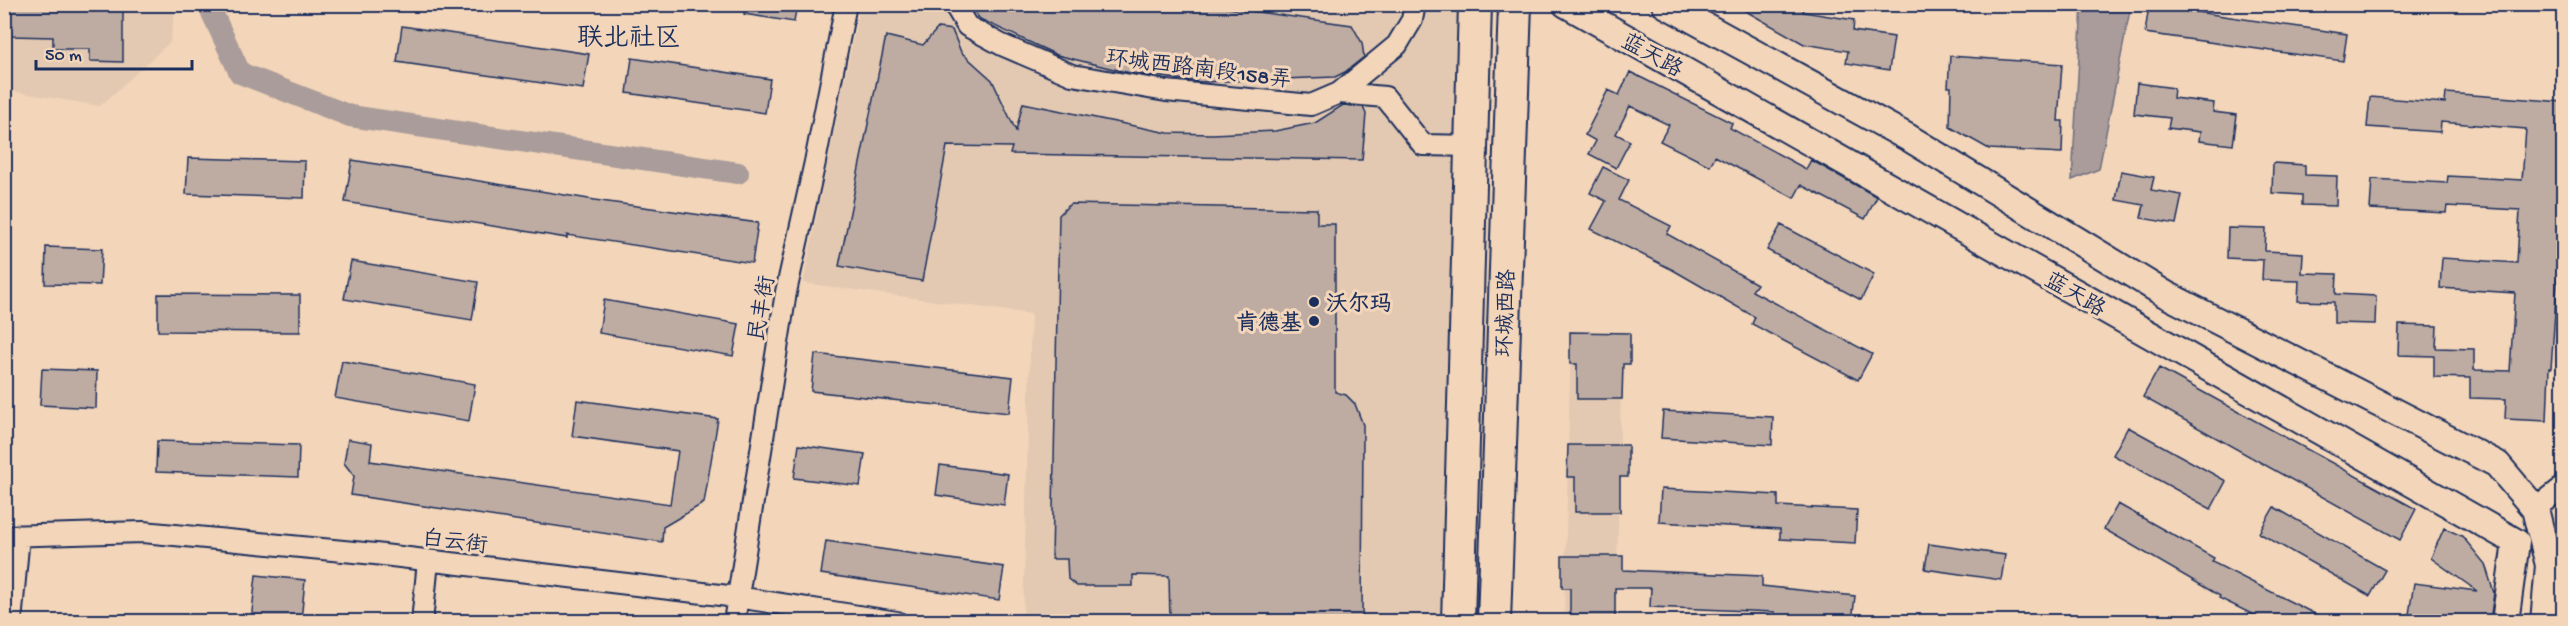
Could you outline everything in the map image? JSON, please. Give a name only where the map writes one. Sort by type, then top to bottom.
[{"type":"main road","name":"环城西路","points":[[1458,621],[1475,4]]},
{"type":"main road","name":"环城西路","points":[[1494,621],[1515,4]]},
{"type":"street","name":"民丰街","points":[[734,621],[786,292],[815,162],[846,4]]},
{"type":"street","name":"环城西路南段158弄","points":[[954,4],[967,26],[1002,45],[1072,75],[1166,91],[1311,105],[1338,93],[1397,45],[1412,20],[1415,4]]},
{"type":"street","name":"蓝天路","points":[[1566,4],[2516,542],[2505,621]]},
{"type":"street","name":"蓝天路","points":[[1665,4],[1909,138],[2165,294],[2497,464],[2535,509],[2549,565],[2544,621]]},
{"type":"street","points":[[1338,93],[1385,97],[1423,145],[1472,146]]},
{"type":"street","points":[[2535,509],[2564,486]]},
{"type":"street","name":"白云街","points":[[12,536],[143,532],[428,561],[738,597],[897,621]]},
{"type":"street","points":[[11,621],[12,536]]},
{"type":"street","points":[[422,621],[428,561]]},
{"type":"shaded area","points":[[4,5],[176,5],[170,42],[100,106],[5,90]]},
{"type":"shaded area","points":[[860,5],[1463,5],[1446,621],[1023,621],[1031,314],[803,283]]},
{"type":"shaded area","points":[[2082,5],[2131,5],[2099,169],[2072,180]]},
{"type":"shaded area","points":[[1571,333],[1622,334],[1616,621],[1564,622]]},
{"type":"building","points":[[10,4],[123,4],[123,62],[90,61],[90,49],[53,49],[53,37],[10,36]]},
{"type":"building","points":[[745,4],[797,4],[794,22],[744,14]]},
{"type":"building","points":[[968,4],[1200,4],[1352,25],[1362,43],[1364,57],[1335,77],[1201,82],[1130,73],[1057,55],[980,19]]},
{"type":"building","points":[[1733,4],[1805,4],[1803,12],[1854,20],[1853,31],[1894,37],[1889,70],[1846,63],[1848,51],[1804,44]]},
{"type":"building","points":[[2149,5],[2347,34],[2343,61],[2145,33]]},
{"type":"building","points":[[402,26],[589,54],[583,89],[397,62]]},
{"type":"building","points":[[938,28],[952,30],[961,52],[992,80],[1016,131],[1023,103],[1168,133],[1213,134],[1275,131],[1315,123],[1343,105],[1363,107],[1366,114],[1362,160],[1010,154],[1012,147],[947,146],[922,281],[839,266],[886,36],[923,45]]},
{"type":"building","points":[[1950,56],[2062,64],[2058,121],[2063,121],[2062,153],[1989,149],[1950,127],[1951,87],[1948,87]]},
{"type":"building","points":[[632,58],[770,79],[765,113],[627,93]]},
{"type":"building","points":[[1630,72],[1732,123],[1730,128],[1806,169],[1811,160],[1877,197],[1865,219],[1801,185],[1794,198],[1715,156],[1710,166],[1660,141],[1669,125],[1630,106],[1616,134],[1630,141],[1616,168],[1589,154],[1596,141],[1585,135],[1608,90],[1619,95]]},
{"type":"building","points":[[2137,83],[2174,88],[2173,98],[2214,103],[2213,112],[2237,115],[2233,145],[2199,141],[2200,132],[2168,128],[2170,118],[2134,114]]},
{"type":"building","points":[[2446,93],[2564,102],[2564,213],[2562,213],[2551,368],[2549,368],[2547,421],[2505,419],[2506,399],[2470,398],[2470,378],[2434,377],[2434,356],[2398,355],[2399,325],[2437,326],[2436,348],[2474,349],[2474,370],[2510,371],[2515,293],[2440,288],[2442,258],[2517,263],[2520,210],[2447,206],[2446,213],[2370,209],[2372,179],[2447,183],[2448,176],[2522,180],[2526,129],[2441,122],[2440,132],[2367,127],[2370,97],[2445,103]]},
{"type":"building","points":[[188,158],[305,161],[304,198],[186,194]]},
{"type":"building","points":[[352,160],[601,201],[758,223],[752,263],[567,235],[567,238],[345,202]]},
{"type":"building","points":[[2273,163],[2305,165],[2305,175],[2337,176],[2336,206],[2302,205],[2302,195],[2272,193]]},
{"type":"building","points":[[1603,167],[1629,180],[1619,200],[1671,226],[1667,234],[1757,284],[1752,291],[1872,354],[1858,380],[1752,324],[1755,317],[1673,270],[1591,229],[1606,201],[1590,193]]},
{"type":"building","points":[[2121,171],[2154,177],[2151,190],[2182,195],[2176,224],[2141,218],[2144,205],[2116,200]]},
{"type":"building","points":[[1070,204],[1317,209],[1317,224],[1335,224],[1335,392],[1346,395],[1355,404],[1363,425],[1362,621],[1170,621],[1169,576],[1133,575],[1133,586],[1077,586],[1068,579],[1067,559],[1052,559],[1059,215]]},
{"type":"building","points":[[1781,225],[1874,274],[1861,300],[1767,250]]},
{"type":"building","points":[[2228,228],[2266,229],[2265,251],[2303,253],[2302,273],[2337,274],[2336,294],[2376,296],[2375,324],[2334,323],[2334,302],[2298,301],[2299,281],[2262,280],[2263,260],[2227,258]]},
{"type":"building","points":[[46,247],[102,249],[100,285],[45,284]]},
{"type":"building","points":[[351,261],[478,282],[472,320],[344,299]]},
{"type":"building","points":[[158,294],[300,295],[300,332],[158,331]]},
{"type":"building","points":[[604,300],[739,324],[733,356],[599,333]]},
{"type":"building","points":[[1570,332],[1630,333],[1630,364],[1623,364],[1622,399],[1577,399],[1577,364],[1570,364]]},
{"type":"building","points":[[815,354],[1013,377],[1009,413],[811,391]]},
{"type":"building","points":[[342,361],[475,384],[469,421],[335,398]]},
{"type":"building","points":[[2159,368],[2416,509],[2400,540],[2143,397]]},
{"type":"building","points":[[42,369],[97,371],[96,408],[40,405]]},
{"type":"building","points":[[577,400],[718,419],[704,503],[663,527],[662,542],[351,495],[354,476],[344,463],[348,439],[372,443],[370,461],[670,504],[678,451],[572,436]]},
{"type":"building","points":[[1663,411],[1773,417],[1772,445],[1661,438]]},
{"type":"building","points":[[2128,427],[2226,481],[2211,509],[2113,455]]},
{"type":"building","points":[[157,441],[299,445],[298,477],[156,472]]},
{"type":"building","points":[[799,445],[865,454],[860,486],[794,478]]},
{"type":"building","points":[[1568,445],[1628,445],[1628,477],[1620,477],[1620,512],[1575,512],[1575,477],[1567,477]]},
{"type":"building","points":[[940,465],[1008,474],[1004,505],[936,495]]},
{"type":"building","points":[[1661,489],[1778,495],[1778,506],[1857,510],[1855,543],[1780,539],[1780,529],[1659,522]]},
{"type":"building","points":[[2118,504],[2214,558],[2212,562],[2329,621],[2266,621],[2219,598],[2220,596],[2104,529]]},
{"type":"building","points":[[2274,507],[2385,570],[2370,596],[2259,533]]},
{"type":"building","points":[[2444,528],[2462,536],[2485,564],[2494,593],[2490,621],[2450,621],[2409,614],[2414,583],[2477,591],[2431,558]]},
{"type":"building","points":[[826,541],[1004,567],[999,600],[821,574]]},
{"type":"building","points":[[1929,544],[2005,555],[2001,580],[1925,569]]},
{"type":"building","points":[[1562,556],[1623,556],[1623,570],[1762,576],[1762,586],[1855,596],[1852,621],[1774,619],[1775,612],[1650,607],[1651,588],[1615,588],[1615,621],[1570,621],[1570,588],[1562,588]]},
{"type":"building","points":[[256,575],[305,580],[301,621],[251,621]]},
{"type":"waterway","points":[[208,4],[240,73],[350,116],[738,173]]},
{"type":"place","name":"沃尔玛","points":[[1314,302]]},
{"type":"place","name":"肯德基","points":[[1314,321]]},
{"type":"district","name":"联北社区","points":[[629,36]]}]
